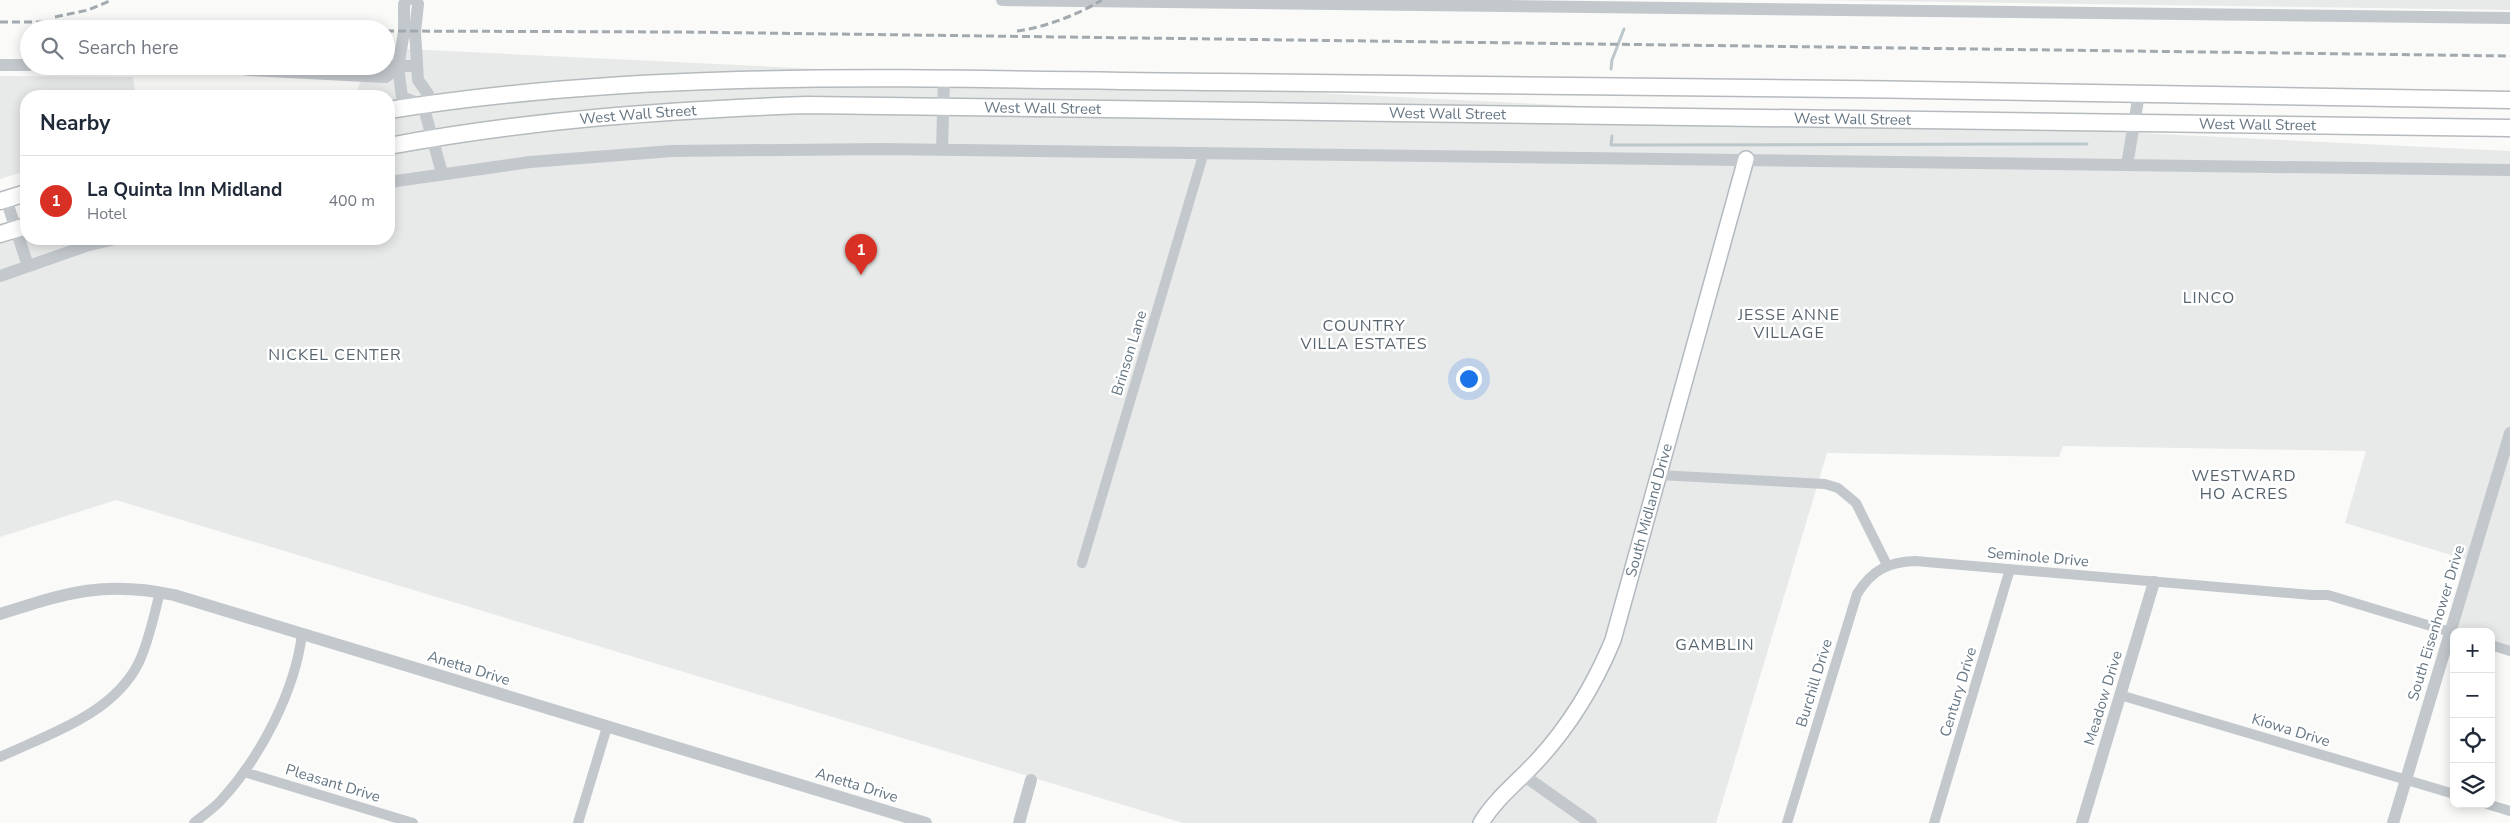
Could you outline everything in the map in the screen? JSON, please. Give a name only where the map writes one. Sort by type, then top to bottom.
[{"type":"main road","name":"West Wall Street","points":[[395,109],[535,91],[649,82],[741,79],[1320,82],[2510,100]]},
{"type":"main road","name":"West Wall Street","points":[[395,145],[432,138],[574,119],[696,110],[807,105],[943,105],[2510,128]]},
{"type":"main road","name":"South Midland Drive","points":[[1481,823],[1497,801],[1570,722],[1589,694],[1604,664],[1617,629],[1746,159]]},
{"type":"main road","points":[[3,200],[20,195]]},
{"type":"street","points":[[407,0],[404,4],[404,32],[398,67],[402,97],[423,105]]},
{"type":"street","points":[[416,0],[418,4],[415,32],[418,80],[428,94],[423,105],[442,173]]},
{"type":"street","points":[[1002,0],[2510,18]]},
{"type":"street","points":[[0,64],[20,65]]},
{"type":"street","points":[[395,67],[417,66]]},
{"type":"street","points":[[347,75],[386,77],[388,75]]},
{"type":"street","points":[[942,150],[944,80]]},
{"type":"street","points":[[2127,165],[2139,94]]},
{"type":"street","points":[[395,181],[530,162],[672,151],[942,150],[1204,152],[2510,170]]},
{"type":"street","name":"Brinson Lane","points":[[1082,563],[1204,152]]},
{"type":"street","points":[[3,200],[28,266]]},
{"type":"street","points":[[0,276],[96,245]]},
{"type":"street","name":"South Eisenhower Drive","points":[[2453,628],[2510,433]]},
{"type":"street","points":[[1659,475],[1824,484],[1838,488],[1856,503],[1887,566]]},
{"type":"street","name":"Seminole Drive","points":[[1887,566],[1909,561],[2328,595],[2450,631]]},
{"type":"street","name":"Burchill Drive","points":[[1787,823],[1857,594],[1870,576],[1887,566]]},
{"type":"street","name":"Century Drive","points":[[1934,823],[2010,569]]},
{"type":"street","name":"Meadow Drive","points":[[2082,823],[2154,582]]},
{"type":"street","name":"Anetta Drive","points":[[0,614],[63,594],[84,590],[126,588],[160,592],[926,823]]},
{"type":"street","points":[[0,757],[93,712],[120,690],[139,661],[160,592]]},
{"type":"street","points":[[194,823],[222,800],[256,756],[287,690],[302,634]]},
{"type":"street","name":"South Eisenhower Drive","points":[[2393,823],[2450,638]]},
{"type":"street","points":[[2495,646],[2510,651]]},
{"type":"street","name":"Kiowa Drive","points":[[2120,695],[2450,793]]},
{"type":"street","points":[[578,823],[607,727]]},
{"type":"street","name":"Pleasant Drive","points":[[244,772],[413,823]]},
{"type":"street","points":[[1523,775],[1591,823]]},
{"type":"street","points":[[1019,823],[1031,780]]},
{"type":"street","points":[[2495,806],[2510,811]]},
{"type":"shaded area","points":[[1811,0],[2510,0],[2510,10]]},
{"type":"shaded area","points":[[395,48],[2510,151],[2510,651],[2495,646],[2495,628],[2455,628],[2474,562],[2345,523],[2366,451],[2063,446],[2059,457],[1827,453],[1716,823],[1183,823],[116,500],[0,537],[0,234],[20,225],[20,245],[395,245],[395,90],[358,90],[362,75],[395,75]]},
{"type":"shaded area","points":[[0,76],[133,77],[135,90],[20,90],[20,173],[0,179]]},
{"type":"waterway","points":[[1611,69],[1612,60],[1624,29]]},
{"type":"waterway","points":[[1612,136],[1611,145],[2087,144]]},
{"type":"railway","points":[[55,17],[88,10],[112,0]]},
{"type":"railway","points":[[1017,31],[1061,20],[1102,0]]},
{"type":"railway","points":[[0,22],[20,22]]},
{"type":"railway","points":[[395,31],[682,32],[2510,56]]},
{"type":"place","name":"La Quinta Inn Midland","points":[[861,275]]},
{"type":"district","name":"LINCO","points":[[2209,298]]},
{"type":"district","name":"JESSE ANNE VILLAGE","points":[[1789,324]]},
{"type":"district","name":"COUNTRY VILLA ESTATES","points":[[1364,335]]},
{"type":"district","name":"NICKEL CENTER","points":[[335,355]]},
{"type":"district","name":"WESTWARD HO ACRES","points":[[2244,485]]},
{"type":"district","name":"GAMBLIN","points":[[1715,645]]}]
